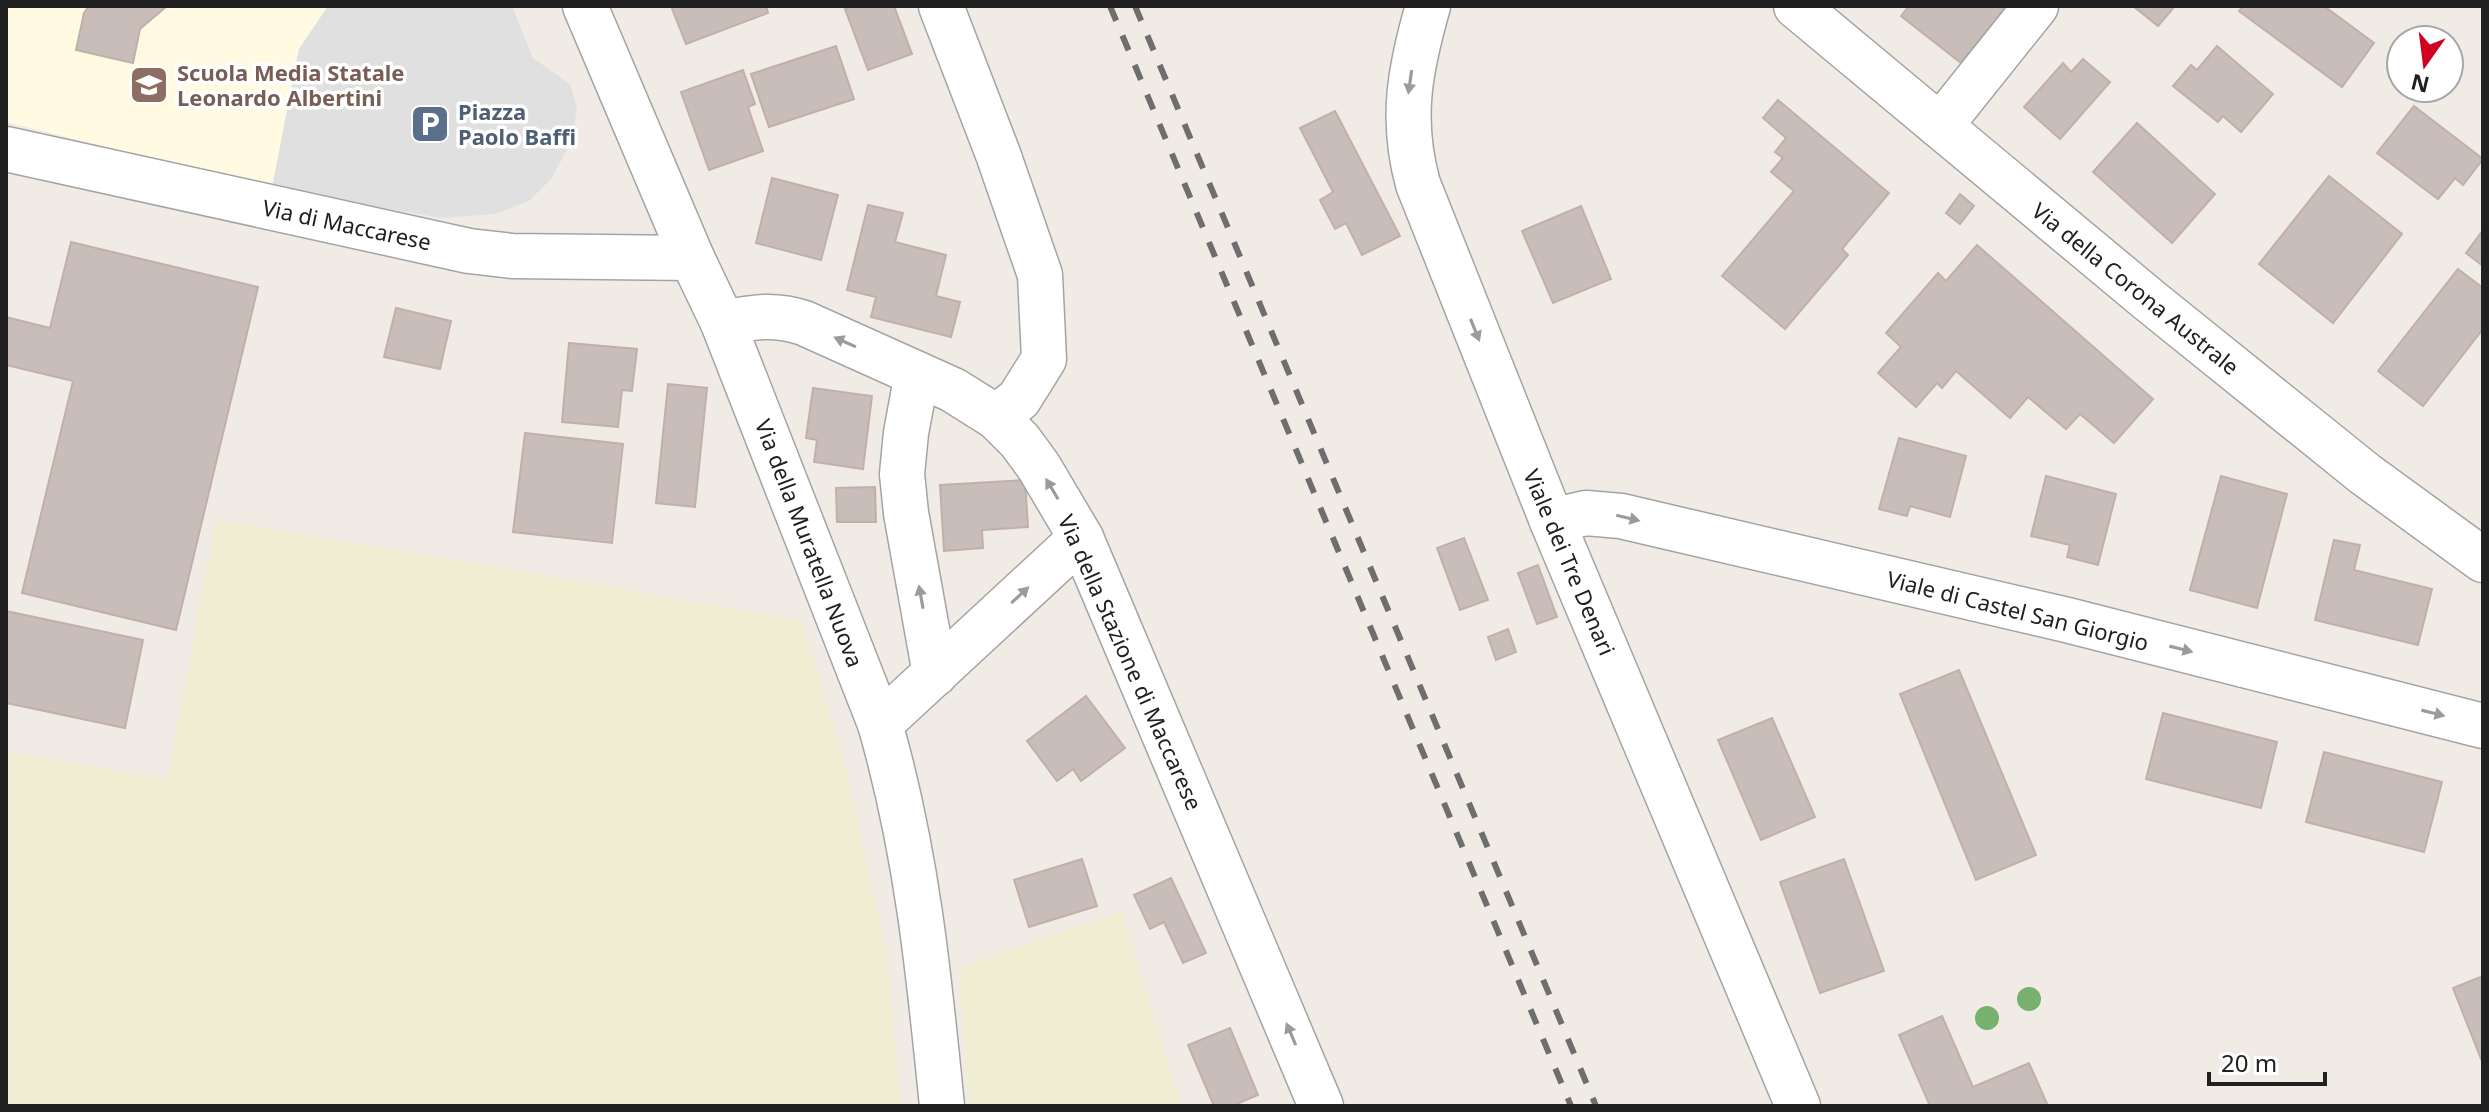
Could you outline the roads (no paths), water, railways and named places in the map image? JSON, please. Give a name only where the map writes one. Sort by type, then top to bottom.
[{"type":"street","name":"Via della Muratella Nuova","points":[[585,6],[692,258],[723,323],[880,724],[907,832],[925,936],[942,1106]]},
{"type":"street","points":[[941,6],[1040,275],[1044,359],[1019,399],[996,417]]},
{"type":"street","name":"Viale dei Tre Denari","points":[[1428,6],[1411,70],[1407,126],[1414,169],[1428,213],[1552,521],[1798,1106]]},
{"type":"street","name":"Via della Corona Australe","points":[[1796,6],[2149,300],[2365,474],[2483,560]]},
{"type":"street","points":[[1940,126],[2036,6]]},
{"type":"street","name":"Via di Maccarese","points":[[6,149],[469,251],[512,256],[692,258]]},
{"type":"street","name":"Via della Stazione di Maccarese","points":[[723,323],[764,315],[790,319],[968,398],[996,417],[1020,441],[1081,538],[1321,1106]]},
{"type":"street","points":[[917,374],[902,474],[906,513],[935,674]]},
{"type":"street","name":"Viale di Castel San Giorgio","points":[[1552,521],[1596,512],[1621,516],[2067,620],[2483,726]]},
{"type":"street","points":[[880,724],[1081,538]]},
{"type":"railway","points":[[1110,6],[1571,1106]]},
{"type":"railway","points":[[1135,6],[1596,1106]]},
{"type":"place","name":"Scuola Media Statale Leonardo Albertini","points":[[149,85]]},
{"type":"place","name":"Piazza Paolo Baffi","points":[[430,124]]}]
